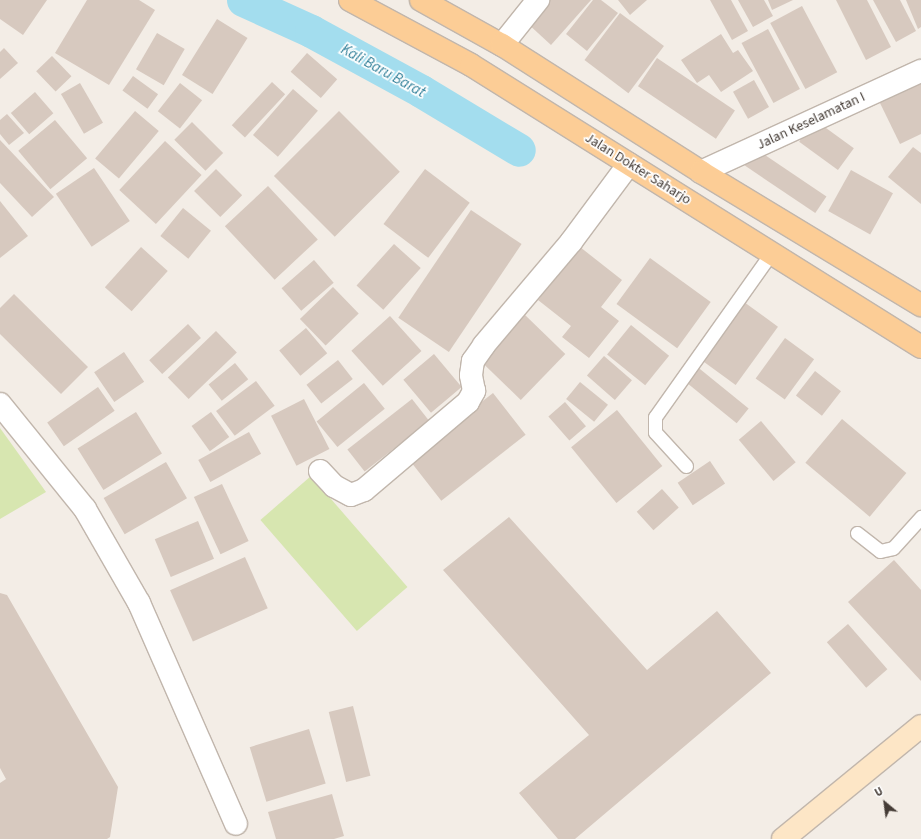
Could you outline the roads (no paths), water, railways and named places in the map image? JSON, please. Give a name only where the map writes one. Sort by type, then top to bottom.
[{"type":"main road","name":"Jalan Dokter Saharjo","points":[[350,0],[471,65],[772,252],[921,347]]},
{"type":"main road","points":[[421,0],[502,45],[701,172],[921,305]]},
{"type":"street","points":[[502,45],[538,0]]},
{"type":"street","name":"Jalan Keselamatan I","points":[[701,172],[921,71]]},
{"type":"street","points":[[320,471],[334,486],[351,495],[364,490],[468,402],[474,391],[471,375],[473,361],[480,350],[571,242],[629,164]]},
{"type":"street","points":[[0,404],[85,509],[139,603],[236,824]]},
{"type":"street","points":[[783,839],[921,726]]},
{"type":"lane","points":[[686,466],[655,432],[655,417],[772,252]]},
{"type":"lane","points":[[857,533],[880,551],[893,548],[921,517]]},
{"type":"waterway","name":"Kali Baru Barat","points":[[243,0],[311,31],[421,91],[519,150]]}]
